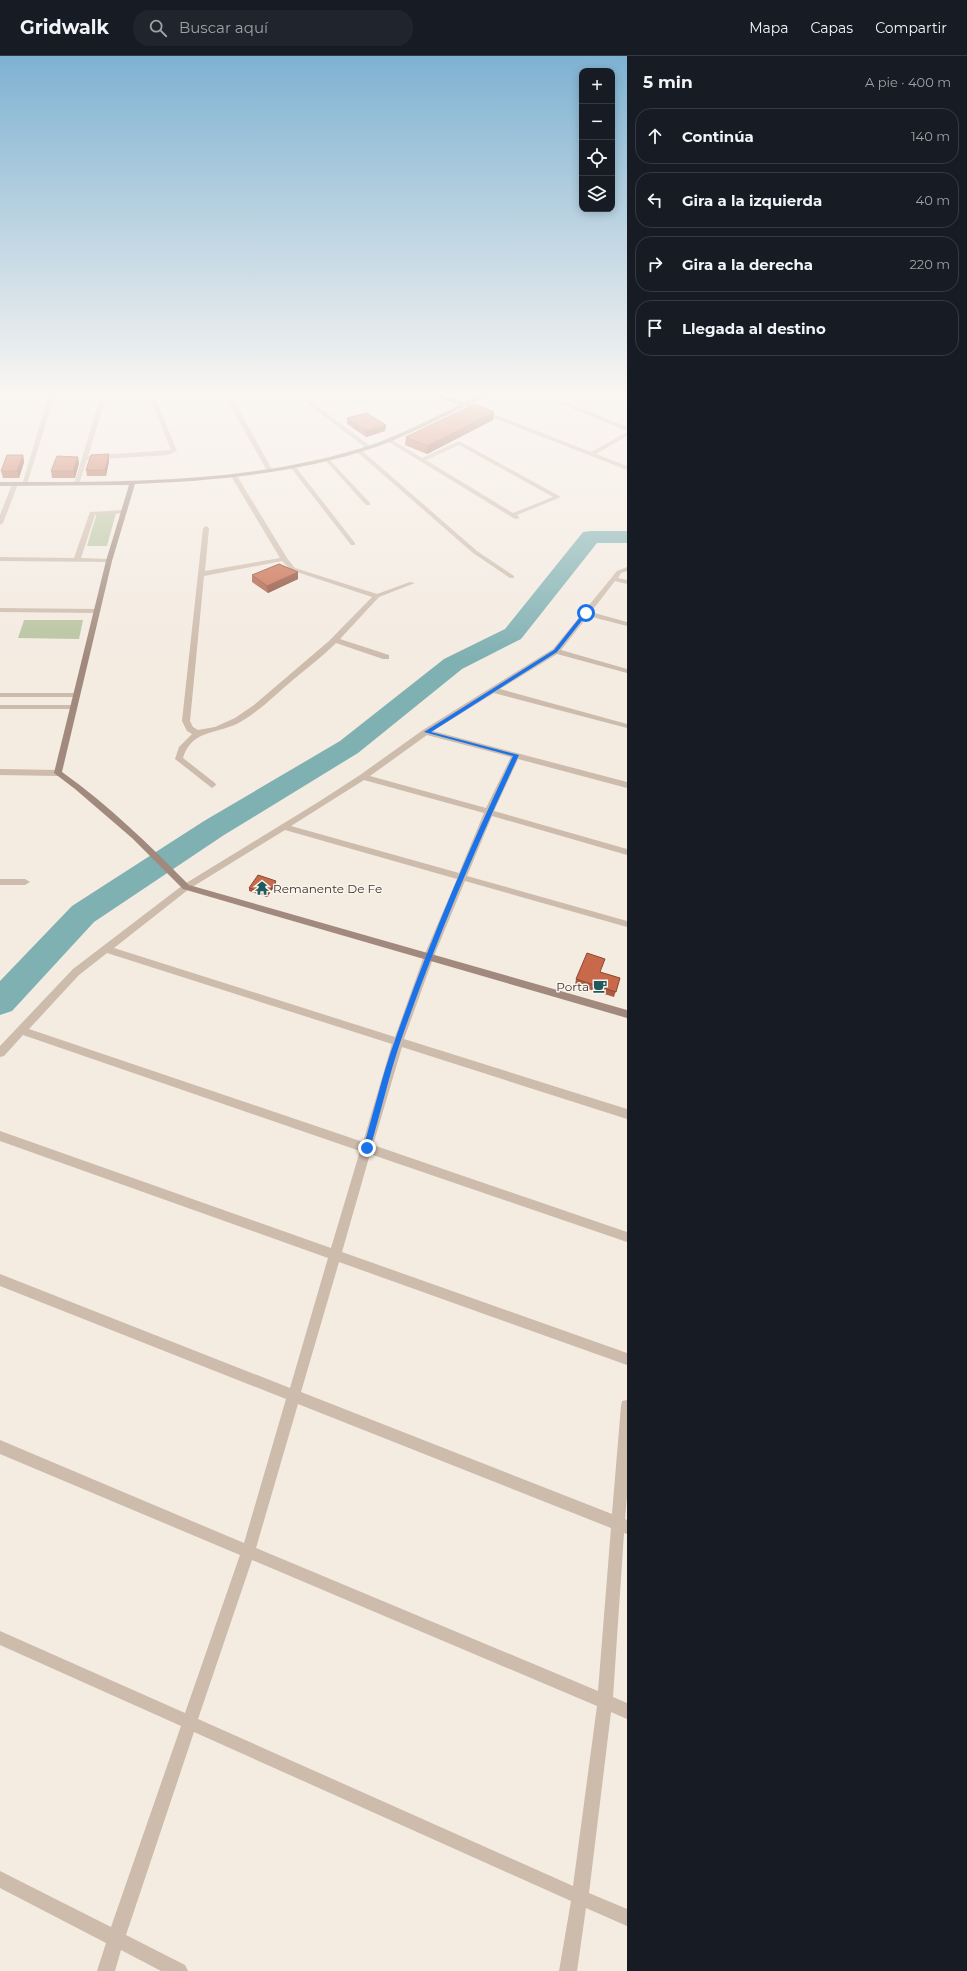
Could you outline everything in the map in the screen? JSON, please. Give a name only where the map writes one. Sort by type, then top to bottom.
[{"type":"street","points":[[0,484],[132,484],[198,480]]},
{"type":"street","points":[[237,480],[284,559],[293,568],[304,573],[377,596]]},
{"type":"street","points":[[303,480],[353,544]]},
{"type":"street","points":[[346,480],[368,504]]},
{"type":"street","points":[[393,480],[475,552],[512,577]]},
{"type":"street","points":[[455,480],[519,518]]},
{"type":"street","points":[[512,515],[558,497],[528,480]]},
{"type":"street","points":[[0,523],[15,484]]},
{"type":"street","points":[[58,773],[109,561],[132,484]]},
{"type":"street","points":[[77,560],[92,513],[124,512]]},
{"type":"street","points":[[197,733],[190,729],[186,721],[206,528]]},
{"type":"street","points":[[0,559],[109,561]]},
{"type":"street","points":[[202,574],[284,559]]},
{"type":"street","points":[[0,1053],[76,972],[182,884],[283,827],[362,778],[426,732],[556,651],[619,572],[627,569]]},
{"type":"street","points":[[614,579],[627,582]]},
{"type":"street","points":[[212,785],[179,759],[182,749],[197,733],[217,729],[238,720],[257,707],[335,640],[377,596],[412,583]]},
{"type":"street","points":[[0,610],[97,611]]},
{"type":"street","points":[[586,613],[627,624]]},
{"type":"street","points":[[335,640],[386,657]]},
{"type":"street","points":[[556,651],[627,671]]},
{"type":"street","points":[[493,690],[627,726]]},
{"type":"street","points":[[0,695],[76,695]]},
{"type":"street","points":[[0,707],[73,707]]},
{"type":"street","points":[[426,732],[627,785]]},
{"type":"street","points":[[106,1971],[248,1551],[398,1042],[429,956],[489,812],[516,755]]},
{"type":"street","points":[[0,772],[58,773],[78,787],[135,836],[182,884],[627,1014]]},
{"type":"street","points":[[362,778],[489,812],[627,852]]},
{"type":"street","points":[[283,827],[462,879],[627,924]]},
{"type":"street","points":[[0,882],[24,882]]},
{"type":"street","points":[[105,949],[627,1114]]},
{"type":"street","points":[[21,1030],[627,1237]]},
{"type":"street","points":[[0,1136],[627,1359]]},
{"type":"street","points":[[0,1280],[623,1525]]},
{"type":"street","points":[[568,1971],[580,1897],[605,1702],[623,1525],[627,1406]]},
{"type":"street","points":[[0,1447],[627,1711]]},
{"type":"street","points":[[0,1638],[627,1918]]},
{"type":"street","points":[[0,1879],[179,1971]]},
{"type":"green space","points":[[97,513],[116,513],[107,546],[87,546]]},
{"type":"green space","points":[[24,620],[83,620],[79,639],[18,638]]},
{"type":"building","points":[[279,564],[298,572],[267,586],[252,575]]},
{"type":"building","name":"Remanente De Fe","points":[[258,875],[276,881],[267,894],[249,888]]},
{"type":"building","points":[[587,953],[605,959],[600,972],[620,978],[616,992],[576,979]]},
{"type":"waterway","points":[[0,1002],[83,914],[214,828],[349,747],[453,664],[513,634],[591,537],[627,537]]},
{"type":"place","name":"Remanente De Fe","points":[[262,888]]},
{"type":"place","name":"Porta","points":[[600,986]]},
{"type":"route","points":[[367,1148],[398,1042],[429,956],[489,812],[516,755],[426,732],[556,651],[586,613]]}]
